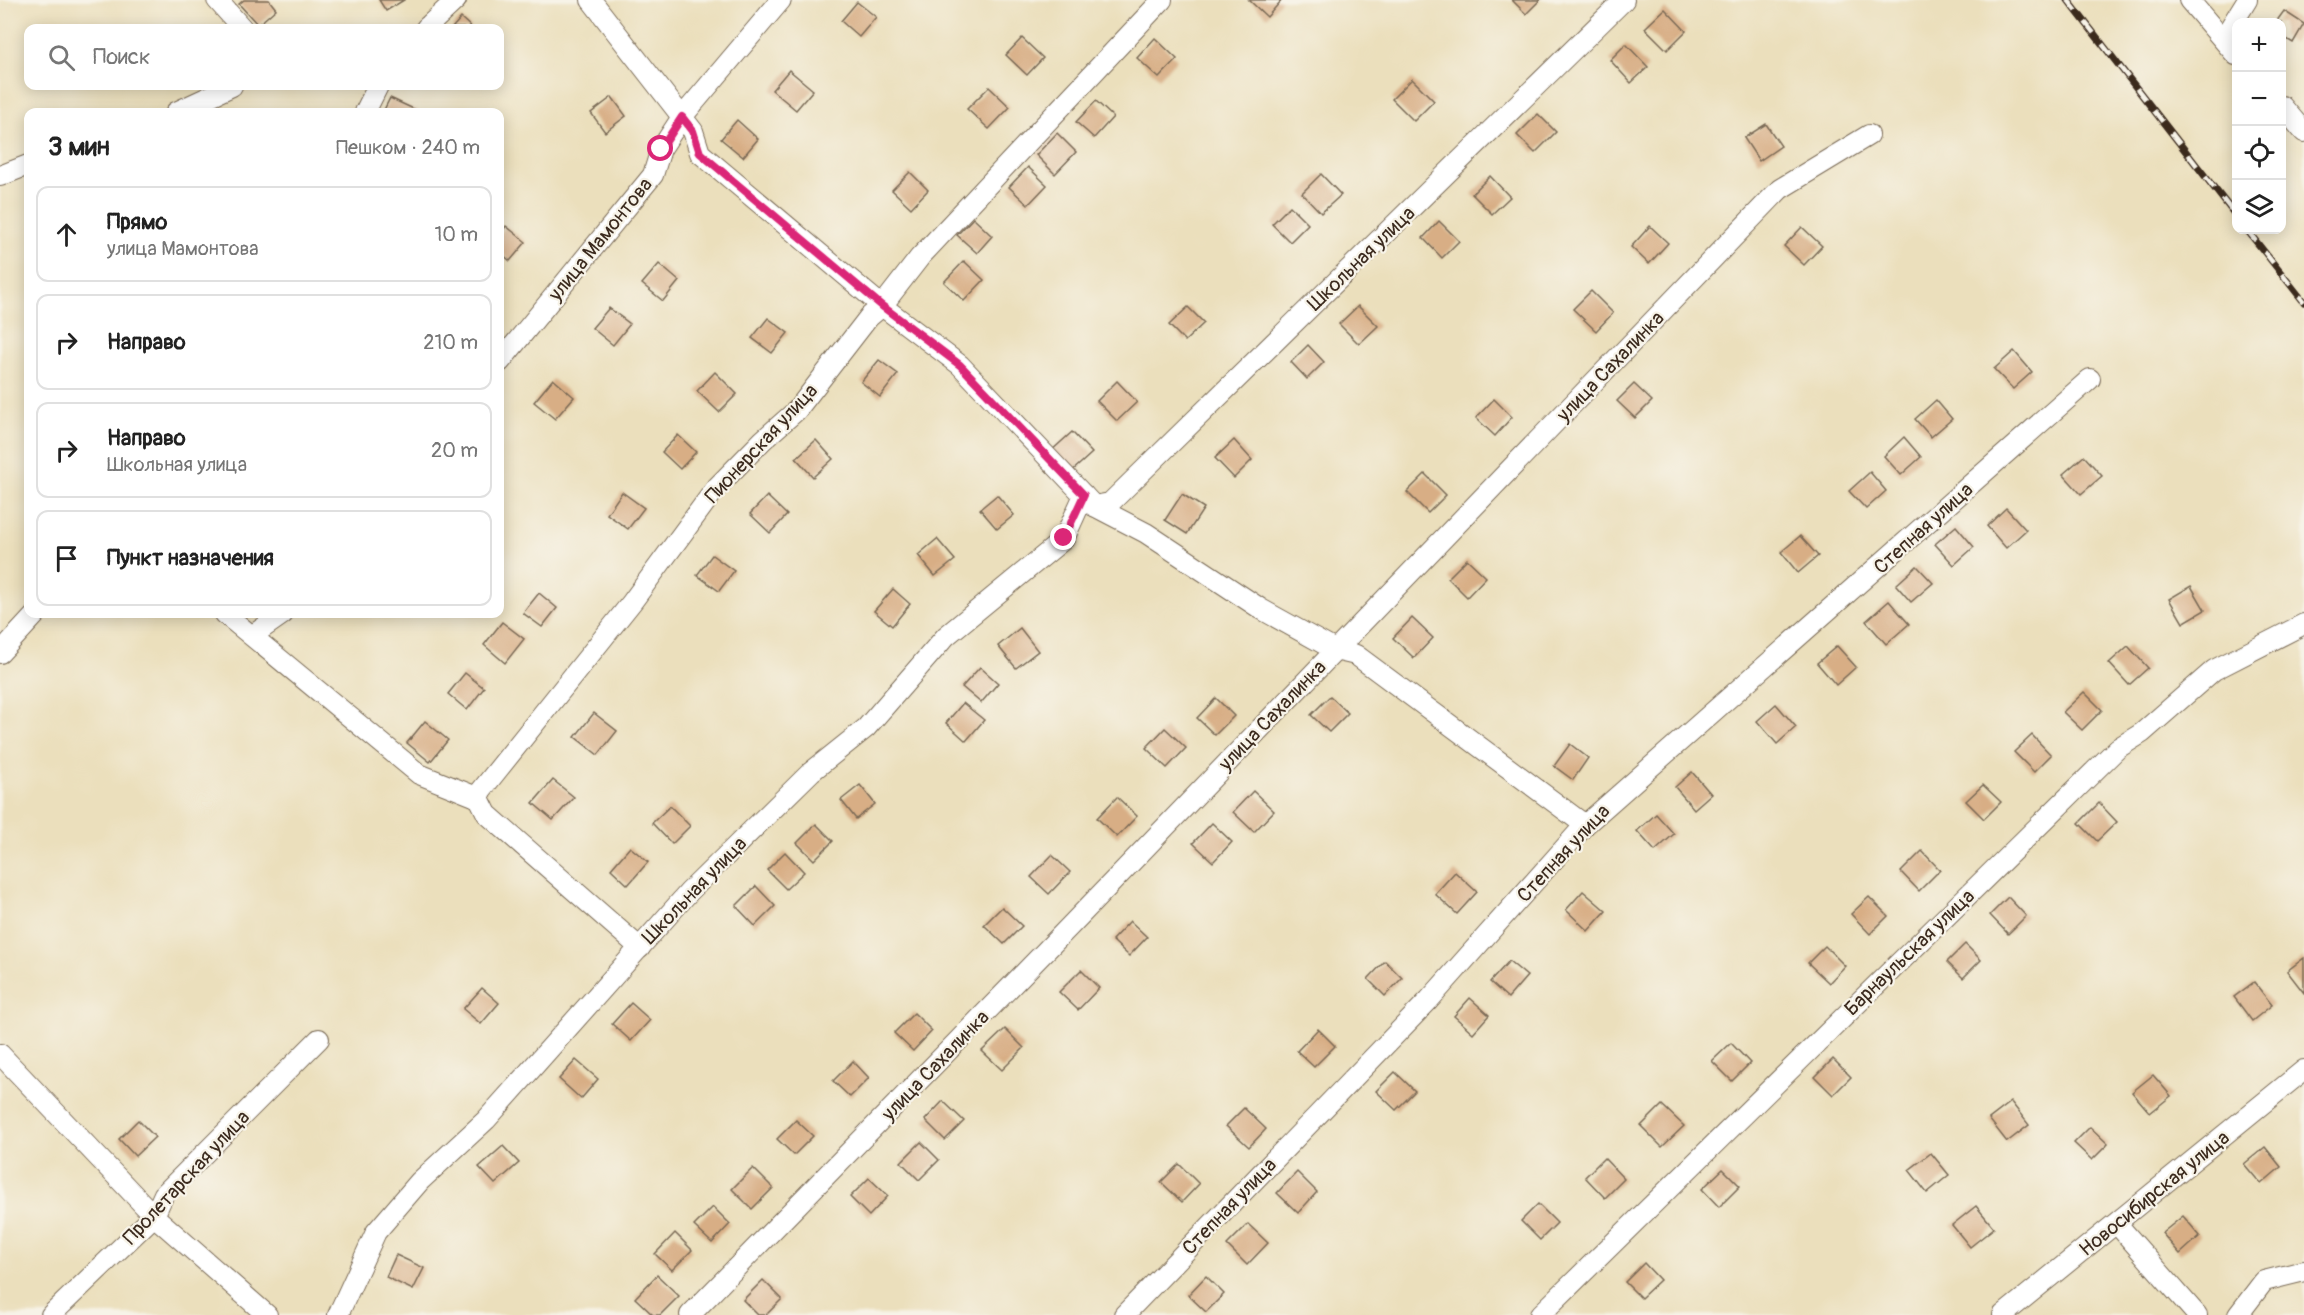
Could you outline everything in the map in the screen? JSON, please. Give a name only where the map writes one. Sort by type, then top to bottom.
[{"type":"street","points":[[217,0],[238,24]]},
{"type":"street","points":[[430,24],[456,0]]},
{"type":"street","points":[[591,0],[693,131],[700,153],[882,306],[960,365],[1089,501],[1146,533],[1261,609],[1335,650],[1356,655],[1585,825]]},
{"type":"street","name":"улица Мамонтова","points":[[504,357],[653,175],[661,149],[682,117],[781,0]]},
{"type":"street","name":"Пионерская улица","points":[[476,797],[632,602],[716,488],[763,440],[797,410],[920,256],[1162,0]]},
{"type":"street","name":"Школьная улица","points":[[338,1315],[376,1232],[420,1181],[486,1120],[688,892],[812,772],[866,728],[946,636],[1064,538],[1089,501],[1110,503],[1624,0]]},
{"type":"street","points":[[2189,0],[2232,50]]},
{"type":"street","points":[[2223,39],[2247,0]]},
{"type":"street","points":[[185,108],[223,90]]},
{"type":"street","points":[[367,108],[376,90]]},
{"type":"street","points":[[2286,111],[2304,132]]},
{"type":"street","name":"улица Сахалинка","points":[[690,1315],[1070,926],[1780,189],[1869,135]]},
{"type":"street","points":[[0,176],[24,167]]},
{"type":"street","name":"Степная улица","points":[[1124,1315],[1429,1000],[1585,825],[2090,380]]},
{"type":"street","points":[[0,653],[32,618]]},
{"type":"street","points":[[230,618],[419,774],[476,797],[487,814],[640,948]]},
{"type":"street","points":[[253,635],[277,618]]},
{"type":"street","name":"Барнаульская улица","points":[[1540,1315],[2118,747],[2142,733],[2214,670],[2304,624]]},
{"type":"street","name":"Пролетарская улица","points":[[51,1315],[154,1216],[165,1194],[319,1039]]},
{"type":"street","points":[[0,1054],[154,1216],[267,1315]]},
{"type":"street","name":"Новосибирская улица","points":[[2003,1315],[2304,1070]]},
{"type":"street","points":[[2117,1224],[2197,1315]]},
{"type":"street","points":[[2238,1315],[2264,1281],[2304,1271]]},
{"type":"building","points":[[244,0],[269,0],[276,9],[257,24],[239,4]]},
{"type":"building","points":[[379,0],[404,0],[386,11]]},
{"type":"building","points":[[1249,0],[1282,0],[1267,17]]},
{"type":"building","points":[[1512,0],[1540,0],[1526,14]]},
{"type":"building","points":[[857,2],[876,17],[859,37],[841,21]]},
{"type":"building","points":[[1665,9],[1686,31],[1667,50],[1645,28]]},
{"type":"building","points":[[2284,11],[2304,24],[2293,43],[2286,39],[2286,18],[2279,18]]},
{"type":"building","points":[[461,18],[468,24],[456,24]]},
{"type":"building","points":[[1022,38],[1043,58],[1027,75],[1006,55]]},
{"type":"building","points":[[1155,38],[1177,59],[1159,78],[1137,58]]},
{"type":"building","points":[[1626,44],[1648,67],[1631,83],[1610,60]]},
{"type":"building","points":[[789,70],[813,90],[796,110],[772,90]]},
{"type":"building","points":[[1412,79],[1434,101],[1414,121],[1392,99]]},
{"type":"building","points":[[989,87],[1010,107],[989,129],[967,109]]},
{"type":"building","points":[[612,97],[626,116],[605,132],[591,113]]},
{"type":"building","points":[[390,98],[412,108],[385,108]]},
{"type":"building","points":[[1096,101],[1113,117],[1094,138],[1076,122]]},
{"type":"building","points":[[1538,114],[1556,132],[1535,153],[1517,135]]},
{"type":"building","points":[[737,120],[758,139],[743,157],[721,139]]},
{"type":"building","points":[[1766,124],[1781,146],[1759,161],[1744,138]]},
{"type":"building","points":[[1057,133],[1076,152],[1055,174],[1036,155]]},
{"type":"building","points":[[1028,167],[1047,185],[1028,205],[1009,187]]},
{"type":"building","points":[[910,172],[928,190],[911,208],[892,190]]},
{"type":"building","points":[[1321,174],[1341,195],[1321,213],[1302,193]]},
{"type":"building","points":[[1490,176],[1510,197],[1492,214],[1472,194]]},
{"type":"building","points":[[1290,206],[1308,224],[1290,242],[1272,224]]},
{"type":"building","points":[[973,218],[992,236],[977,253],[957,235]]},
{"type":"building","points":[[1439,221],[1459,241],[1442,258],[1423,238]]},
{"type":"building","points":[[506,226],[526,242],[510,261],[504,256],[504,229]]},
{"type":"building","points":[[1650,226],[1668,243],[1649,264],[1631,247]]},
{"type":"building","points":[[1802,227],[1822,246],[1804,265],[1784,246]]},
{"type":"building","points":[[964,261],[984,280],[964,301],[944,282]]},
{"type":"building","points":[[659,264],[679,281],[663,301],[642,284]]},
{"type":"building","points":[[1591,291],[1613,313],[1596,331],[1573,309]]},
{"type":"building","points":[[1358,306],[1378,326],[1359,344],[1339,324]]},
{"type":"building","points":[[1188,307],[1204,323],[1185,341],[1169,325]]},
{"type":"building","points":[[609,308],[630,324],[613,345],[592,328]]},
{"type":"building","points":[[768,318],[788,333],[772,353],[752,338]]},
{"type":"building","points":[[1308,345],[1324,362],[1307,379],[1291,362]]},
{"type":"building","points":[[2014,351],[2032,372],[2013,389],[1994,369]]},
{"type":"building","points":[[879,360],[898,374],[880,397],[861,382]]},
{"type":"building","points":[[715,372],[737,394],[719,412],[697,391]]},
{"type":"building","points":[[553,379],[574,397],[555,419],[534,402]]},
{"type":"building","points":[[1117,381],[1137,402],[1117,421],[1097,401]]},
{"type":"building","points":[[1634,384],[1652,401],[1635,418],[1617,401]]},
{"type":"building","points":[[1494,399],[1512,417],[1495,436],[1476,418]]},
{"type":"building","points":[[1936,400],[1952,419],[1931,437],[1915,419]]},
{"type":"building","points":[[1072,432],[1092,453],[1070,473],[1050,452]]},
{"type":"building","points":[[678,435],[696,452],[680,469],[662,452]]},
{"type":"building","points":[[1904,437],[1921,457],[1901,475],[1884,456]]},
{"type":"building","points":[[816,440],[833,459],[813,477],[796,458]]},
{"type":"building","points":[[1234,440],[1252,460],[1234,478],[1215,458]]},
{"type":"building","points":[[2084,456],[2102,476],[2081,494],[2063,474]]},
{"type":"building","points":[[1870,472],[1886,491],[1866,509],[1849,491]]},
{"type":"building","points":[[1425,474],[1446,495],[1428,513],[1407,492]]},
{"type":"building","points":[[622,492],[644,508],[628,529],[607,514]]},
{"type":"building","points":[[1182,494],[1204,508],[1187,534],[1165,520]]},
{"type":"building","points":[[997,495],[1014,515],[997,529],[980,509]]},
{"type":"building","points":[[767,496],[787,515],[770,533],[750,514]]},
{"type":"building","points":[[2006,508],[2026,530],[2006,548],[1987,526]]},
{"type":"building","points":[[1956,526],[1974,547],[1954,565],[1935,544]]},
{"type":"building","points":[[1800,536],[1818,556],[1798,573],[1781,552]]},
{"type":"building","points":[[937,539],[955,560],[935,576],[918,555]]},
{"type":"building","points":[[712,555],[734,571],[719,591],[697,575]]},
{"type":"building","points":[[1467,559],[1486,577],[1467,597],[1448,578]]},
{"type":"building","points":[[1917,566],[1933,583],[1911,602],[1896,585]]},
{"type":"building","points":[[2191,586],[2205,610],[2183,623],[2169,599]]},
{"type":"building","points":[[893,589],[910,604],[892,626],[874,611]]},
{"type":"building","points":[[539,593],[557,608],[542,627],[523,613]]},
{"type":"building","points":[[1889,601],[1909,624],[1886,644],[1866,621]]},
{"type":"building","points":[[1412,618],[1433,638],[1414,658],[1393,638]]},
{"type":"building","points":[[502,622],[524,639],[505,663],[484,645]]},
{"type":"building","points":[[1020,628],[1038,651],[1016,668],[998,646]]},
{"type":"building","points":[[1837,646],[1856,667],[1836,685],[1817,663]]},
{"type":"building","points":[[2128,646],[2148,668],[2129,685],[2109,663]]},
{"type":"building","points":[[980,667],[998,683],[981,703],[962,687]]},
{"type":"building","points":[[465,673],[484,688],[467,710],[448,694]]},
{"type":"building","points":[[2084,692],[2102,710],[2082,730],[2063,712]]},
{"type":"building","points":[[1330,696],[1348,713],[1329,732],[1311,715]]},
{"type":"building","points":[[1216,698],[1234,716],[1215,735],[1197,718]]},
{"type":"building","points":[[963,703],[984,720],[966,741],[946,723]]},
{"type":"building","points":[[1776,704],[1796,727],[1777,744],[1757,721]]},
{"type":"building","points":[[594,713],[617,731],[598,755],[575,737]]},
{"type":"building","points":[[425,721],[448,740],[430,762],[407,743]]},
{"type":"building","points":[[1165,728],[1186,748],[1167,768],[1146,748]]},
{"type":"building","points":[[2032,735],[2051,755],[2034,772],[2014,752]]},
{"type":"building","points":[[1570,744],[1588,758],[1573,780],[1554,766]]},
{"type":"building","points":[[1692,772],[1711,794],[1694,809],[1675,787]]},
{"type":"building","points":[[553,780],[574,797],[553,820],[533,803]]},
{"type":"building","points":[[860,785],[875,804],[856,819],[841,800]]},
{"type":"building","points":[[1983,785],[2001,802],[1984,819],[1966,801]]},
{"type":"building","points":[[1253,791],[1274,811],[1254,832],[1233,812]]},
{"type":"building","points":[[1117,797],[1137,816],[1117,837],[1097,818]]},
{"type":"building","points":[[2099,803],[2117,822],[2097,841],[2079,823]]},
{"type":"building","points":[[670,806],[690,826],[672,844],[652,823]]},
{"type":"building","points":[[1656,814],[1674,834],[1655,851],[1637,831]]},
{"type":"building","points":[[1212,823],[1232,842],[1213,862],[1193,843]]},
{"type":"building","points":[[816,824],[833,841],[814,860],[797,843]]},
{"type":"building","points":[[630,847],[648,862],[628,885],[611,869]]},
{"type":"building","points":[[1922,851],[1940,870],[1919,891],[1901,872]]},
{"type":"building","points":[[785,852],[804,872],[786,889],[767,870]]},
{"type":"building","points":[[1052,855],[1070,872],[1049,894],[1031,877]]},
{"type":"building","points":[[1455,872],[1477,892],[1457,914],[1435,894]]},
{"type":"building","points":[[756,886],[775,906],[755,926],[736,906]]},
{"type":"building","points":[[1583,891],[1606,911],[1588,931],[1566,910]]},
{"type":"building","points":[[1869,897],[1888,916],[1870,934],[1851,914]]},
{"type":"building","points":[[2008,897],[2026,916],[2008,934],[1990,915]]},
{"type":"building","points":[[1002,907],[1022,926],[1004,944],[984,925]]},
{"type":"building","points":[[1130,921],[1147,937],[1129,956],[1112,940]]},
{"type":"building","points":[[1965,944],[1981,960],[1963,978],[1947,962]]},
{"type":"building","points":[[1825,946],[1845,966],[1829,983],[1808,963]]},
{"type":"building","points":[[2304,958],[2304,993],[2287,971]]},
{"type":"building","points":[[1385,961],[1402,978],[1385,996],[1368,979]]},
{"type":"building","points":[[1509,961],[1527,976],[1508,998],[1490,982]]},
{"type":"building","points":[[1081,970],[1099,988],[1078,1010],[1059,992]]},
{"type":"building","points":[[2254,982],[2272,1005],[2252,1021],[2234,997]]},
{"type":"building","points":[[482,988],[499,1003],[481,1024],[463,1009]]},
{"type":"building","points":[[1470,998],[1489,1015],[1473,1033],[1454,1016]]},
{"type":"building","points":[[631,1003],[650,1020],[631,1041],[612,1024]]},
{"type":"building","points":[[914,1013],[932,1031],[913,1051],[894,1033]]},
{"type":"building","points":[[1005,1029],[1024,1048],[1002,1070],[982,1051]]},
{"type":"building","points":[[1318,1029],[1335,1046],[1314,1067],[1297,1051]]},
{"type":"building","points":[[1731,1043],[1750,1063],[1732,1081],[1712,1061]]},
{"type":"building","points":[[1833,1059],[1851,1077],[1833,1095],[1815,1077]]},
{"type":"building","points":[[576,1060],[598,1079],[581,1099],[559,1079]]},
{"type":"building","points":[[853,1061],[869,1078],[850,1097],[833,1081]]},
{"type":"building","points":[[1395,1072],[1415,1091],[1396,1110],[1376,1091]]},
{"type":"building","points":[[2153,1075],[2171,1096],[2150,1113],[2132,1092]]},
{"type":"building","points":[[943,1101],[964,1121],[945,1140],[925,1120]]},
{"type":"building","points":[[2011,1102],[2029,1125],[2007,1142],[1989,1119]]},
{"type":"building","points":[[1662,1105],[1684,1126],[1662,1147],[1641,1126]]},
{"type":"building","points":[[1244,1108],[1266,1129],[1249,1147],[1226,1126]]},
{"type":"building","points":[[138,1120],[155,1137],[135,1156],[119,1139]]},
{"type":"building","points":[[796,1120],[813,1136],[794,1155],[777,1139]]},
{"type":"building","points":[[2090,1127],[2108,1144],[2092,1160],[2074,1143]]},
{"type":"building","points":[[921,1142],[939,1160],[919,1180],[901,1162]]},
{"type":"building","points":[[503,1146],[519,1163],[495,1184],[479,1167]]},
{"type":"building","points":[[2265,1147],[2281,1167],[2261,1184],[2244,1164]]},
{"type":"building","points":[[1931,1153],[1949,1175],[1927,1193],[1909,1170]]},
{"type":"building","points":[[1604,1158],[1624,1179],[1605,1198],[1585,1177]]},
{"type":"building","points":[[1179,1164],[1199,1184],[1182,1202],[1161,1182]]},
{"type":"building","points":[[753,1168],[773,1188],[752,1209],[732,1189]]},
{"type":"building","points":[[1723,1169],[1740,1186],[1719,1207],[1702,1189]]},
{"type":"building","points":[[1297,1172],[1317,1192],[1298,1213],[1277,1193]]},
{"type":"building","points":[[869,1178],[888,1196],[869,1216],[850,1197]]},
{"type":"building","points":[[1538,1204],[1557,1223],[1540,1240],[1521,1221]]},
{"type":"building","points":[[1976,1206],[1994,1228],[1970,1247],[1952,1225]]},
{"type":"building","points":[[713,1207],[730,1224],[712,1243],[694,1226]]},
{"type":"building","points":[[2183,1216],[2200,1236],[2180,1254],[2162,1233]]},
{"type":"building","points":[[1248,1224],[1268,1243],[1247,1265],[1227,1245]]},
{"type":"building","points":[[675,1233],[692,1250],[672,1270],[655,1254]]},
{"type":"building","points":[[396,1255],[424,1268],[413,1290],[386,1277]]},
{"type":"building","points":[[1644,1263],[1660,1280],[1641,1298],[1625,1282]]},
{"type":"building","points":[[657,1275],[679,1296],[660,1315],[653,1315],[635,1298]]},
{"type":"building","points":[[1206,1276],[1224,1294],[1206,1312],[1188,1295]]},
{"type":"building","points":[[763,1280],[782,1299],[766,1315],[758,1315],[743,1300]]},
{"type":"railway","points":[[2068,0],[2232,211]]},
{"type":"railway","points":[[2250,234],[2304,302]]},
{"type":"route","points":[[661,149],[682,117],[693,131],[700,153],[882,306],[960,365],[1084,495],[1064,538]]}]
